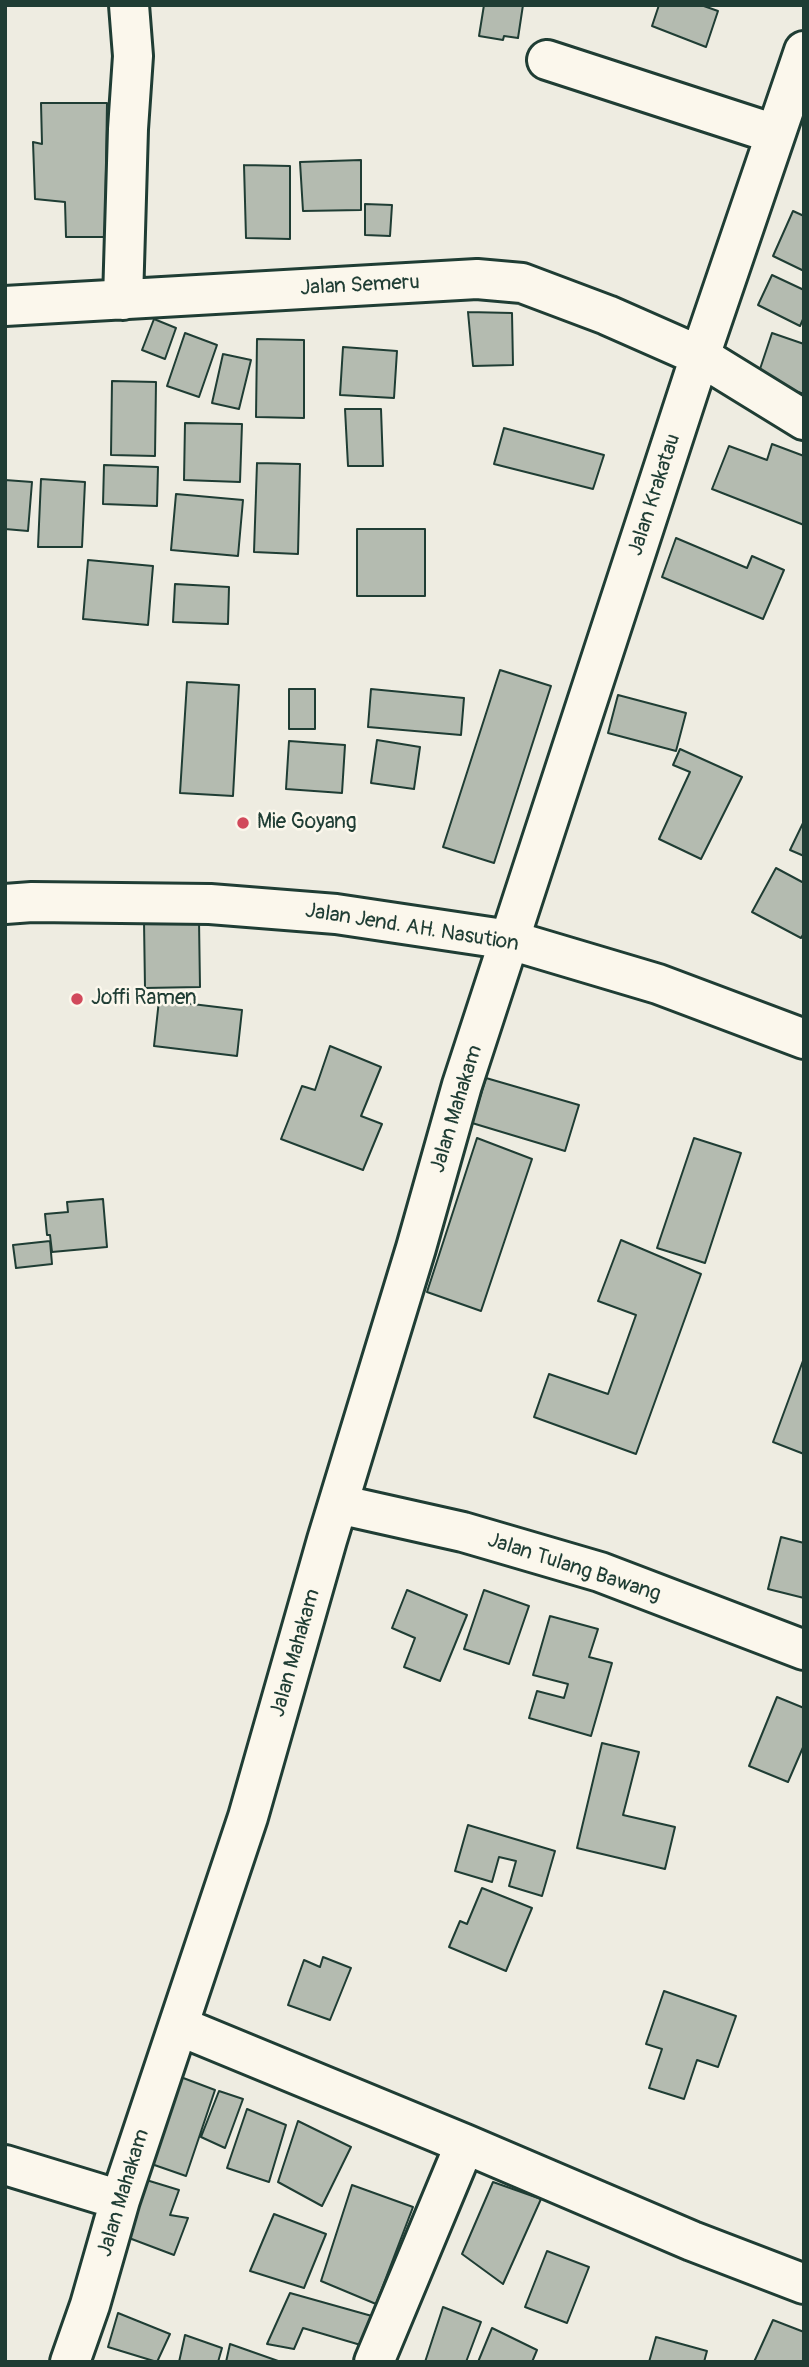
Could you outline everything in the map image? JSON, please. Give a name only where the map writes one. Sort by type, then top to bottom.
[{"type":"main road","points":[[124,300],[128,130],[133,56],[129,5]]},
{"type":"main road","name":"Jalan Krakatau","points":[[510,940],[700,356],[804,51]]},
{"type":"main road","points":[[547,60],[775,134]]},
{"type":"main road","name":"Jalan Semeru","points":[[5,306],[477,279],[522,283],[607,315],[700,356],[804,420]]},
{"type":"main road","name":"Jalan Jend. AH. Nasution","points":[[5,904],[210,904],[336,914],[510,940],[658,984],[804,1039]]},
{"type":"main road","name":"Jalan Mahakam","points":[[70,2362],[90,2305],[120,2200],[248,1817],[463,1085],[510,940]]},
{"type":"main road","name":"Jalan Tulang Bawang","points":[[338,1504],[463,1532],[600,1572],[804,1650]]},
{"type":"main road","points":[[178,2026],[692,2241],[804,2284]]},
{"type":"main road","points":[[373,2362],[465,2144]]},
{"type":"main road","points":[[5,2165],[120,2200]]},
{"type":"building","points":[[484,5],[523,5],[518,38],[504,36],[503,40],[479,36]]},
{"type":"building","points":[[659,5],[701,5],[718,11],[706,47],[652,26]]},
{"type":"building","points":[[41,103],[107,103],[105,237],[66,237],[65,202],[35,199],[33,142],[42,144]]},
{"type":"building","points":[[361,160],[361,210],[303,211],[300,162]]},
{"type":"building","points":[[244,165],[290,166],[290,239],[246,238]]},
{"type":"building","points":[[365,204],[392,205],[390,236],[365,235]]},
{"type":"building","points":[[793,211],[804,216],[804,271],[773,256]]},
{"type":"building","points":[[772,275],[804,290],[804,317],[800,326],[758,305]]},
{"type":"building","points":[[468,312],[512,313],[513,365],[473,366]]},
{"type":"building","points":[[154,319],[176,328],[165,359],[142,350]]},
{"type":"building","points":[[185,333],[217,345],[199,397],[167,386]]},
{"type":"building","points":[[772,333],[804,344],[804,394],[757,378]]},
{"type":"building","points":[[257,339],[304,340],[304,418],[256,417]]},
{"type":"building","points":[[343,347],[397,351],[394,398],[340,395]]},
{"type":"building","points":[[223,354],[251,360],[239,409],[212,403]]},
{"type":"building","points":[[112,381],[156,382],[155,456],[111,455]]},
{"type":"building","points":[[345,409],[381,409],[383,466],[348,466]]},
{"type":"building","points":[[185,423],[242,424],[240,482],[184,480]]},
{"type":"building","points":[[504,428],[604,455],[593,489],[494,464]]},
{"type":"building","points":[[772,444],[804,456],[804,525],[712,489],[729,446],[767,460]]},
{"type":"building","points":[[257,463],[300,464],[298,554],[254,552]]},
{"type":"building","points":[[104,465],[158,467],[157,506],[103,504]]},
{"type":"building","points":[[41,479],[85,482],[82,547],[38,547]]},
{"type":"building","points":[[5,480],[32,482],[28,531],[5,529]]},
{"type":"building","points":[[176,494],[243,500],[238,556],[171,550]]},
{"type":"building","points":[[357,529],[425,529],[425,596],[357,596]]},
{"type":"building","points":[[676,538],[747,568],[752,556],[784,570],[763,619],[662,577]]},
{"type":"building","points":[[88,560],[153,566],[148,625],[83,619]]},
{"type":"building","points":[[175,584],[229,587],[228,624],[173,622]]},
{"type":"building","points":[[500,670],[551,686],[494,863],[443,847]]},
{"type":"building","points":[[187,682],[239,685],[233,796],[180,793]]},
{"type":"building","points":[[289,689],[315,689],[315,729],[289,729]]},
{"type":"building","points":[[371,689],[464,698],[461,735],[368,727]]},
{"type":"building","points":[[618,695],[686,713],[676,751],[608,733]]},
{"type":"building","points":[[377,740],[420,747],[414,789],[371,783]]},
{"type":"building","points":[[289,741],[345,745],[342,793],[286,789]]},
{"type":"building","points":[[680,749],[742,777],[701,859],[659,839],[690,772],[673,765]]},
{"type":"building","points":[[804,821],[804,856],[790,850]]},
{"type":"building","points":[[776,868],[804,883],[804,933],[801,938],[752,912]]},
{"type":"building","points":[[199,920],[200,987],[145,988],[144,921]]},
{"type":"building","points":[[159,1000],[242,1010],[237,1056],[154,1046]]},
{"type":"building","points":[[330,1046],[381,1067],[361,1116],[382,1124],[363,1170],[281,1139],[302,1086],[315,1090]]},
{"type":"building","points":[[486,1078],[579,1105],[565,1151],[472,1123]]},
{"type":"building","points":[[477,1138],[532,1159],[481,1311],[427,1292]]},
{"type":"building","points":[[694,1138],[741,1153],[705,1263],[657,1248]]},
{"type":"building","points":[[103,1199],[107,1247],[52,1252],[45,1214],[68,1212],[67,1202]]},
{"type":"building","points":[[621,1240],[701,1274],[636,1454],[534,1417],[549,1374],[608,1394],[636,1315],[598,1301]]},
{"type":"building","points":[[50,1241],[52,1264],[16,1268],[13,1245]]},
{"type":"building","points":[[804,1358],[804,1454],[773,1442]]},
{"type":"building","points":[[781,1537],[804,1543],[804,1598],[768,1589]]},
{"type":"building","points":[[407,1590],[467,1615],[440,1681],[404,1667],[415,1638],[392,1628]]},
{"type":"building","points":[[484,1590],[529,1606],[509,1664],[464,1649]]},
{"type":"building","points":[[550,1616],[598,1629],[589,1657],[612,1663],[591,1736],[529,1718],[537,1691],[564,1698],[568,1684],[533,1675]]},
{"type":"building","points":[[777,1697],[804,1708],[804,1745],[788,1782],[749,1766]]},
{"type":"building","points":[[602,1743],[639,1752],[623,1815],[675,1827],[665,1869],[577,1848]]},
{"type":"building","points":[[468,1825],[555,1851],[542,1896],[509,1886],[516,1861],[499,1857],[492,1882],[455,1871]]},
{"type":"building","points":[[482,1888],[532,1908],[506,1971],[449,1947],[460,1921],[467,1924]]},
{"type":"building","points":[[323,1957],[351,1968],[330,2020],[288,2005],[304,1960],[320,1967]]},
{"type":"building","points":[[664,1991],[736,2016],[718,2067],[697,2060],[684,2099],[649,2088],[662,2049],[646,2044]]},
{"type":"building","points":[[178,2076],[215,2090],[186,2176],[140,2160]]},
{"type":"building","points":[[219,2091],[243,2099],[225,2148],[201,2137]]},
{"type":"building","points":[[247,2109],[286,2125],[269,2182],[227,2168]]},
{"type":"building","points":[[298,2121],[351,2147],[322,2206],[278,2182]]},
{"type":"building","points":[[143,2179],[179,2190],[170,2215],[188,2218],[174,2255],[129,2238]]},
{"type":"building","points":[[493,2182],[541,2199],[503,2284],[462,2254]]},
{"type":"building","points":[[352,2185],[413,2207],[376,2304],[321,2281]]},
{"type":"building","points":[[274,2214],[326,2234],[304,2288],[250,2271]]},
{"type":"building","points":[[547,2251],[589,2267],[567,2323],[525,2307]]},
{"type":"building","points":[[290,2293],[379,2318],[364,2346],[303,2328],[294,2349],[267,2344]]},
{"type":"building","points":[[443,2307],[481,2322],[466,2362],[425,2362]]},
{"type":"building","points":[[118,2313],[170,2334],[157,2362],[108,2347]]},
{"type":"building","points":[[773,2320],[804,2332],[804,2362],[754,2362]]},
{"type":"building","points":[[492,2328],[537,2350],[532,2362],[478,2362]]},
{"type":"building","points":[[185,2335],[222,2348],[218,2362],[179,2362]]},
{"type":"building","points":[[656,2337],[707,2351],[704,2362],[649,2362]]},
{"type":"building","points":[[230,2344],[281,2362],[226,2362]]},
{"type":"place","name":"Mie Goyang","points":[[243,823]]},
{"type":"place","name":"Joffi Ramen","points":[[77,999]]}]
